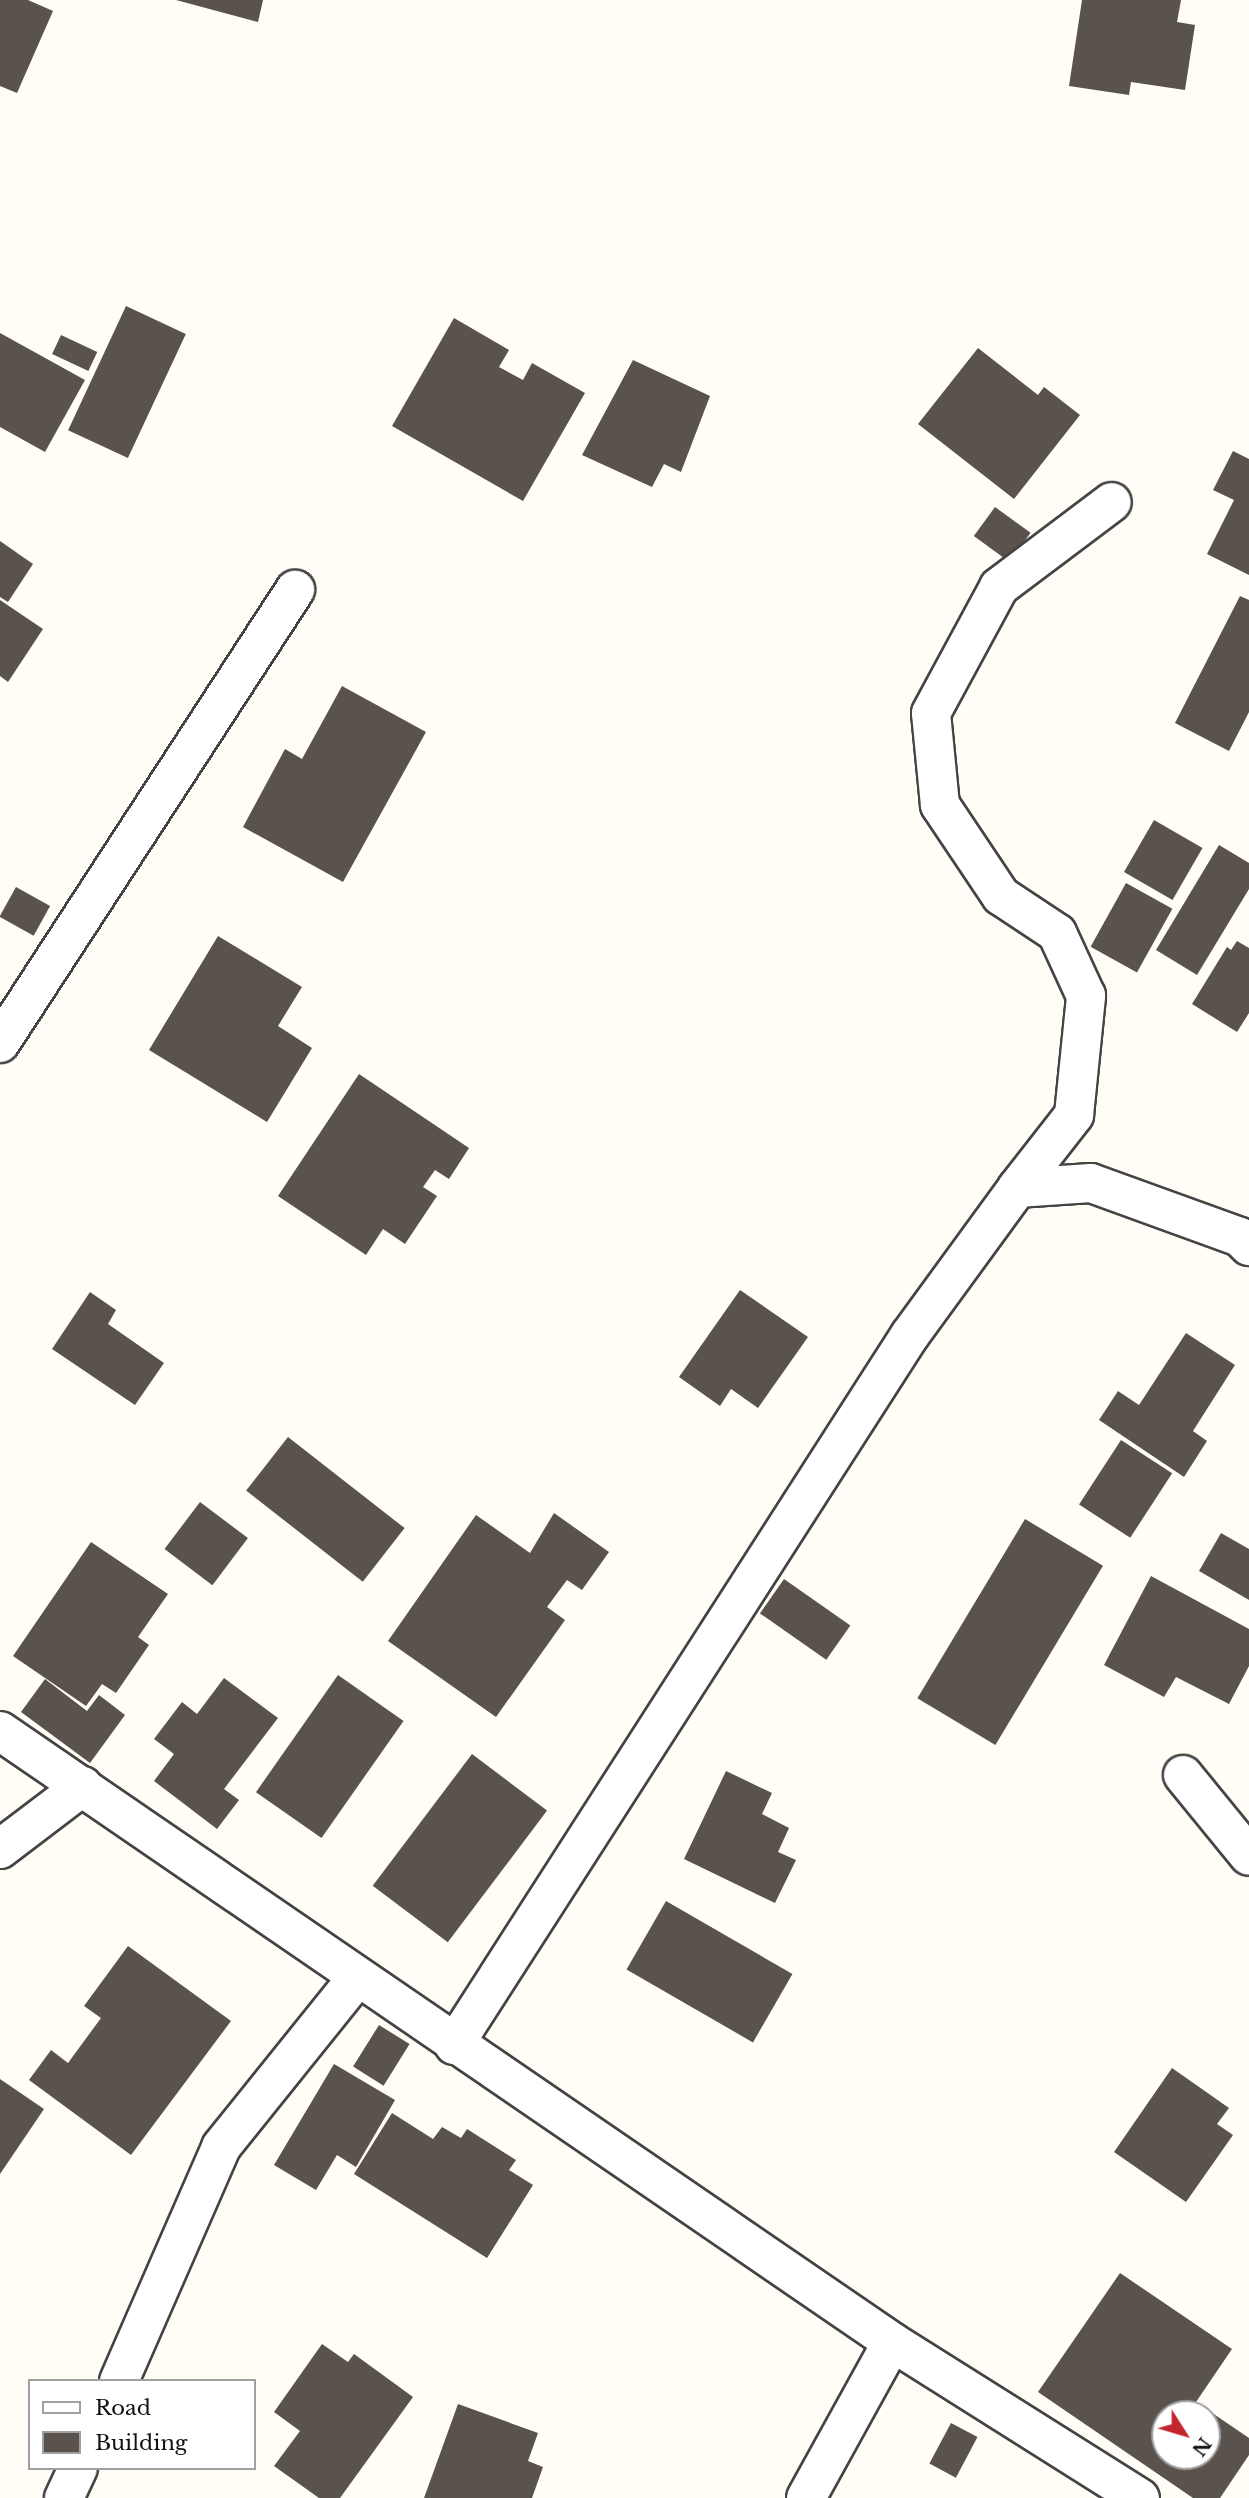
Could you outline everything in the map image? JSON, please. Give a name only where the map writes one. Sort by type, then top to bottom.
[{"type":"street","points":[[454,2045],[911,1335],[1017,1188],[1074,1115],[1086,996],[1058,933],[1001,895],[940,805],[931,713],[999,587],[1112,502]]},
{"type":"street","points":[[0,1043],[295,590]]},
{"type":"street","points":[[1017,1188],[1091,1184],[1246,1237]]},
{"type":"street","points":[[0,1731],[454,2045],[892,2342],[1140,2498]]},
{"type":"street","points":[[1183,1775],[1249,1856]]},
{"type":"street","points":[[0,1849],[83,1786]]},
{"type":"street","points":[[120,2379],[221,2147],[357,1978]]},
{"type":"street","points":[[806,2498],[892,2342]]},
{"type":"street","points":[[65,2498],[77,2470]]},
{"type":"building","points":[[0,0],[28,0],[53,11],[17,93],[0,86]]},
{"type":"building","points":[[176,0],[263,0],[258,22]]},
{"type":"building","points":[[1082,0],[1181,0],[1177,22],[1195,25],[1185,90],[1131,82],[1129,95],[1069,86]]},
{"type":"building","points":[[126,306],[186,334],[128,458],[68,430]]},
{"type":"building","points":[[454,318],[509,350],[499,367],[523,380],[532,363],[585,393],[523,501],[392,426]]},
{"type":"building","points":[[0,333],[85,380],[45,452],[0,427]]},
{"type":"building","points":[[61,335],[97,352],[88,371],[52,354]]},
{"type":"building","points":[[978,348],[1038,395],[1044,387],[1080,415],[1014,499],[918,424]]},
{"type":"building","points":[[633,360],[710,396],[681,472],[664,464],[652,487],[582,455]]},
{"type":"building","points":[[1233,451],[1249,459],[1249,575],[1207,554],[1234,500],[1213,490]]},
{"type":"building","points":[[995,507],[1031,533],[1009,562],[974,536]]},
{"type":"building","points":[[0,541],[33,564],[8,602],[0,597]]},
{"type":"building","points":[[1240,596],[1249,600],[1249,712],[1229,751],[1175,723]]},
{"type":"building","points":[[0,600],[43,629],[8,682],[0,676]]},
{"type":"building","points":[[342,686],[426,732],[343,882],[243,827],[285,749],[302,759]]},
{"type":"building","points":[[1154,820],[1202,848],[1172,900],[1124,872]]},
{"type":"building","points":[[1219,845],[1249,863],[1249,889],[1197,975],[1156,950]]},
{"type":"building","points":[[1126,883],[1172,909],[1137,973],[1091,947]]},
{"type":"building","points":[[16,887],[50,906],[34,936],[0,917]]},
{"type":"building","points":[[218,936],[302,987],[278,1026],[312,1048],[267,1122],[149,1050]]},
{"type":"building","points":[[1237,941],[1249,948],[1249,1013],[1237,1032],[1192,1004],[1227,947],[1231,950]]},
{"type":"building","points":[[359,1074],[469,1148],[449,1179],[435,1170],[423,1187],[437,1196],[405,1244],[383,1229],[366,1255],[278,1196]]},
{"type":"building","points":[[740,1290],[808,1337],[758,1408],[731,1389],[720,1406],[679,1377]]},
{"type":"building","points":[[90,1292],[116,1310],[108,1324],[164,1363],[135,1405],[52,1349]]},
{"type":"building","points":[[1186,1333],[1235,1365],[1193,1431],[1207,1441],[1184,1477],[1099,1420],[1118,1391],[1139,1405]]},
{"type":"building","points":[[288,1437],[405,1528],[363,1582],[246,1491]]},
{"type":"building","points":[[1121,1440],[1172,1473],[1130,1538],[1079,1505]]},
{"type":"building","points":[[200,1502],[248,1538],[212,1585],[164,1549]]},
{"type":"building","points":[[554,1513],[609,1552],[582,1590],[567,1580],[547,1607],[565,1620],[496,1717],[388,1641],[476,1515],[530,1553]]},
{"type":"building","points":[[1025,1519],[1103,1566],[995,1745],[917,1698]]},
{"type":"building","points":[[1221,1533],[1249,1549],[1249,1600],[1199,1571]]},
{"type":"building","points":[[91,1542],[168,1594],[138,1637],[149,1645],[116,1693],[102,1684],[86,1706],[13,1656]]},
{"type":"building","points":[[1151,1576],[1249,1629],[1249,1666],[1229,1704],[1176,1677],[1164,1697],[1104,1665]]},
{"type":"building","points":[[784,1579],[850,1625],[826,1660],[760,1613]]},
{"type":"building","points":[[338,1675],[404,1721],[322,1838],[256,1792]]},
{"type":"building","points":[[224,1678],[278,1718],[224,1789],[239,1800],[217,1829],[154,1781],[174,1754],[154,1739],[182,1702],[197,1714]]},
{"type":"building","points":[[45,1679],[87,1711],[99,1695],[125,1715],[90,1763],[21,1712]]},
{"type":"building","points":[[472,1754],[547,1811],[448,1942],[373,1886]]},
{"type":"building","points":[[726,1771],[772,1793],[762,1814],[789,1828],[778,1852],[796,1860],[775,1903],[684,1859]]},
{"type":"building","points":[[666,1901],[792,1974],[753,2042],[626,1969]]},
{"type":"building","points":[[128,1946],[231,2021],[131,2155],[29,2080],[51,2050],[68,2063],[101,2018],[84,2006]]},
{"type":"building","points":[[379,2025],[410,2044],[384,2086],[353,2067]]},
{"type":"building","points":[[334,2064],[395,2100],[356,2167],[337,2155],[316,2190],[274,2165]]},
{"type":"building","points":[[1172,2068],[1229,2108],[1217,2124],[1233,2135],[1186,2202],[1114,2152]]},
{"type":"building","points":[[0,2079],[44,2109],[0,2174]]},
{"type":"building","points":[[392,2113],[433,2139],[442,2127],[461,2138],[467,2129],[516,2160],[509,2170],[533,2185],[487,2258],[354,2174]]},
{"type":"building","points":[[1120,2273],[1232,2349],[1197,2400],[1151,2400],[1151,2469],[1038,2392]]},
{"type":"building","points":[[322,2344],[348,2362],[354,2354],[413,2397],[340,2498],[319,2498],[274,2466],[300,2431],[274,2412]]},
{"type":"building","points":[[458,2404],[538,2433],[528,2461],[543,2467],[532,2498],[424,2498]]},
{"type":"building","points":[[1221,2419],[1249,2438],[1249,2455],[1220,2498],[1193,2498],[1152,2470],[1221,2470]]},
{"type":"building","points":[[951,2423],[977,2437],[956,2478],[929,2464]]}]
